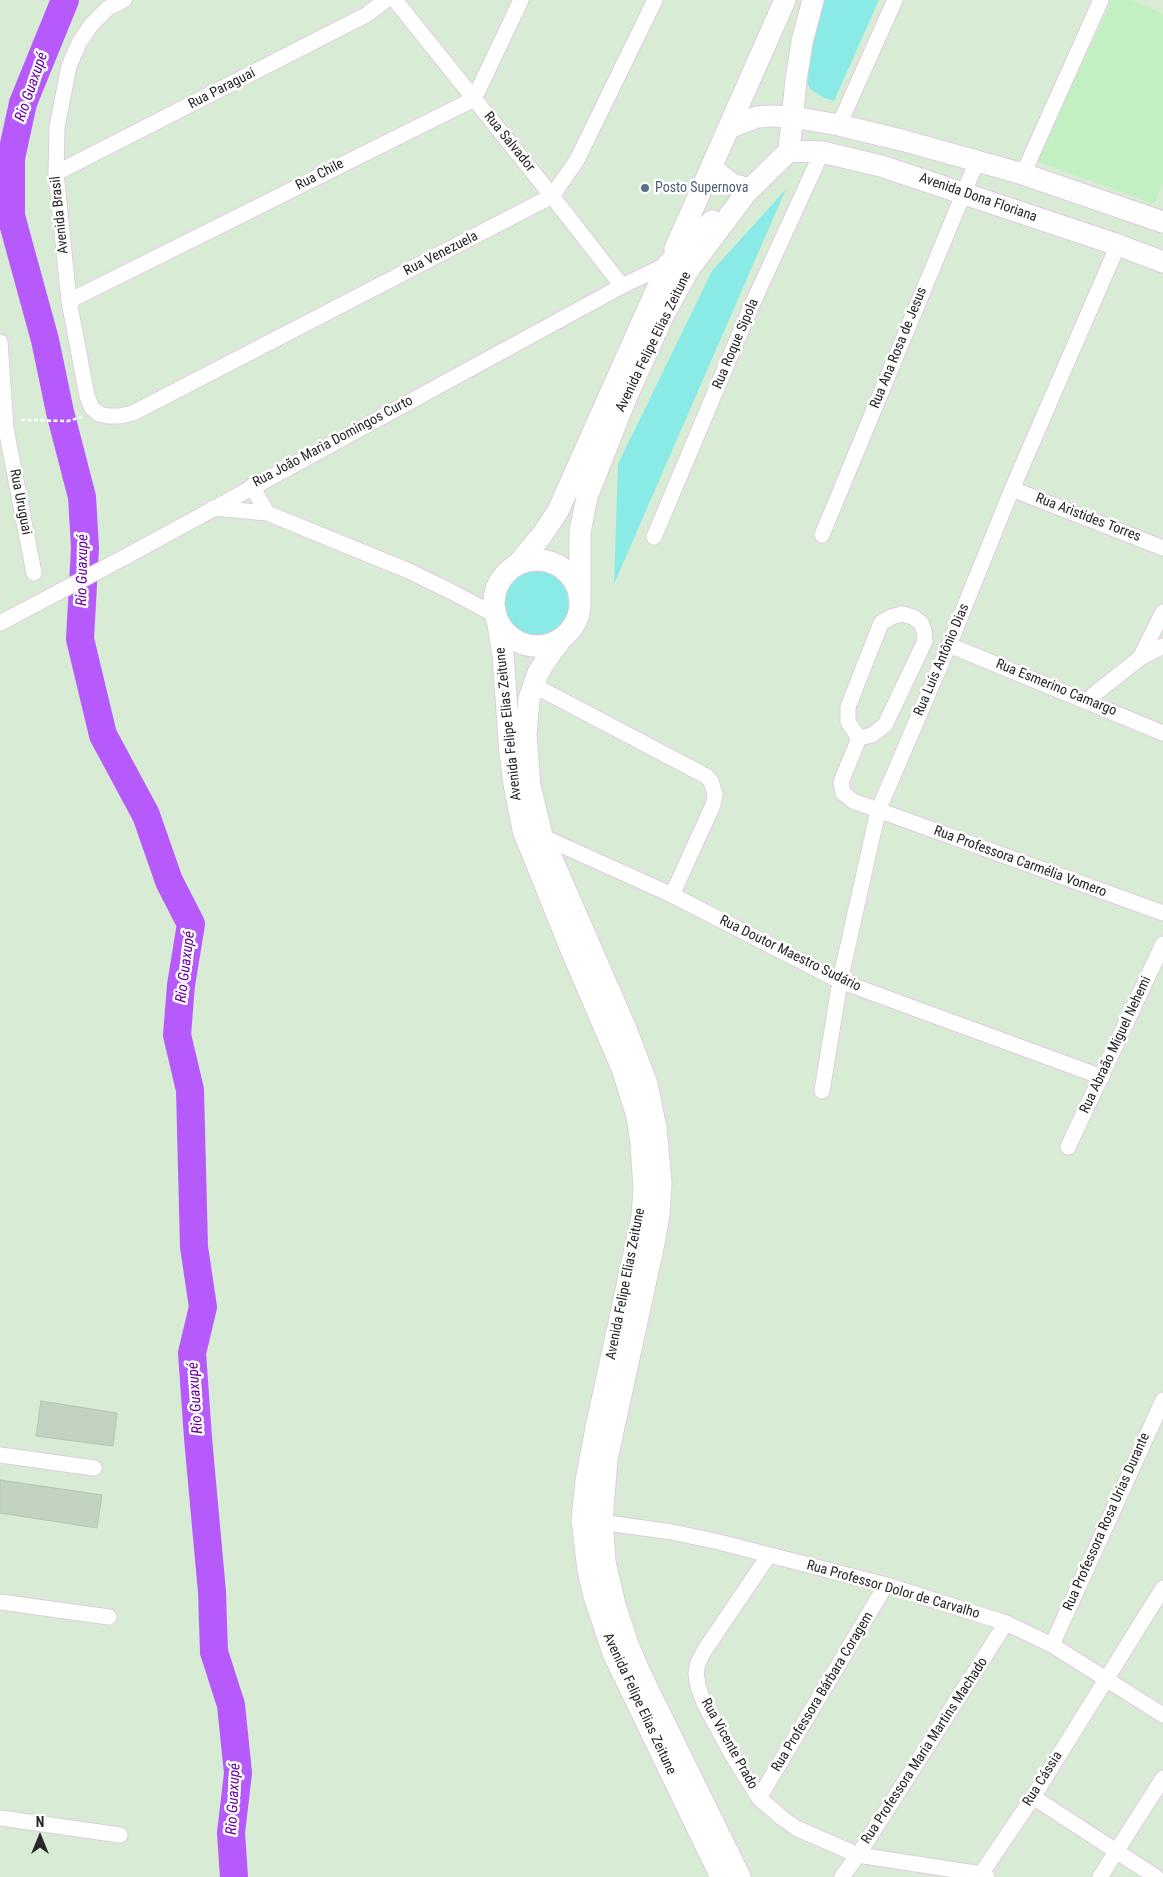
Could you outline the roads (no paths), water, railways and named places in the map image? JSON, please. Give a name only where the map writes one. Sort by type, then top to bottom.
[{"type":"main road","name":"Avenida Felipe Elias Zeitune","points":[[516,565],[542,535],[558,511],[785,0]]},
{"type":"main road","points":[[789,151],[802,42],[813,0]]},
{"type":"main road","points":[[729,128],[757,117],[793,117],[839,125],[1023,174],[1163,222]]},
{"type":"main road","name":"Avenida Felipe Elias Zeitune","points":[[580,596],[582,516],[587,497],[604,448],[677,288],[688,269],[748,190],[789,151]]},
{"type":"main road","name":"Avenida Dona Floriana","points":[[789,151],[822,152],[881,166],[963,192],[1163,262]]},
{"type":"main road","points":[[668,264],[748,190],[732,184],[712,166]]},
{"type":"main road","points":[[536,560],[556,564],[572,578],[580,596],[578,617],[574,625],[562,638],[545,646],[527,645],[510,638],[496,619],[494,596],[496,587],[505,574],[516,565],[536,560]]},
{"type":"main road","name":"Avenida Felipe Elias Zeitune","points":[[496,619],[503,655],[514,784],[533,833],[570,947],[622,1068],[637,1116],[641,1143],[644,1189],[642,1217],[590,1455],[592,1521],[587,1562],[594,1596],[613,1653],[721,1877]]},
{"type":"main road","name":"Avenida Felipe Elias Zeitune","points":[[533,833],[532,794],[527,758],[527,714],[533,685],[546,660],[562,638]]},
{"type":"main road","name":"Avenida Felipe Elias Zeitune","points":[[592,1521],[628,1645],[653,1701],[740,1877]]},
{"type":"street","name":"Avenida Brasil","points":[[124,0],[108,8],[91,25],[79,43],[69,66],[57,127],[56,173],[69,301],[87,396],[92,408],[99,414],[120,416],[133,413]]},
{"type":"street","name":"Rua Paraguai","points":[[56,173],[366,15],[386,0]]},
{"type":"street","name":"Rua Salvador","points":[[394,0],[622,286]]},
{"type":"street","points":[[474,98],[522,0]]},
{"type":"street","name":"Rua Venezuela","points":[[133,413],[552,196],[577,160],[655,0]]},
{"type":"street","points":[[839,125],[894,0]]},
{"type":"street","points":[[1023,174],[1100,0]]},
{"type":"street","name":"Rua Chile","points":[[69,301],[474,98]]},
{"type":"street","name":"Rua Roque Sipola","points":[[654,537],[751,307],[822,152]]},
{"type":"street","name":"Rua Ana Rosa de Jesus","points":[[822,535],[977,161]]},
{"type":"street","name":"Rua Luís Antônio Dias","points":[[822,1091],[840,981],[878,811],[950,645],[1012,489],[1118,245]]},
{"type":"street","name":"Rua João Maria Domingos Curto","points":[[0,623],[125,557],[252,486],[622,286],[668,264]]},
{"type":"street","name":"Rua Uruguai","points":[[0,342],[4,426],[34,572]]},
{"type":"street","points":[[252,486],[267,513]]},
{"type":"street","name":"Rua Aristides Torres","points":[[1012,489],[1163,548]]},
{"type":"street","points":[[213,508],[267,513],[409,572],[456,594],[496,619]]},
{"type":"street","points":[[1140,658],[1163,612]]},
{"type":"street","points":[[902,614],[913,617],[921,623],[925,641],[885,725],[872,735],[859,738],[848,722],[848,707],[881,622],[902,614]]},
{"type":"street","name":"Rua Esmerino Camargo","points":[[950,645],[1163,733]]},
{"type":"street","points":[[1087,700],[1140,658],[1163,646]]},
{"type":"street","points":[[533,685],[706,776],[711,781],[715,794],[713,805],[672,895]]},
{"type":"street","name":"Rua Professora Carmélia Vomero","points":[[859,738],[841,782],[843,793],[853,801],[1163,912]]},
{"type":"street","name":"Rua Doutor Maestro Sudário","points":[[533,833],[672,895],[840,981],[1102,1077]]},
{"type":"street","name":"Rua Abraão Miguel Nehemi","points":[[1068,1147],[1163,944]]},
{"type":"street","name":"Rua Professora Rosa Urias Durante","points":[[1052,1645],[1163,1400]]},
{"type":"street","points":[[0,1455],[94,1468]]},
{"type":"street","name":"Rua Professor Dolor de Carvalho","points":[[592,1521],[672,1532],[769,1555],[886,1585],[1006,1623],[1052,1645],[1163,1715]]},
{"type":"street","name":"Rua Vicente Prado","points":[[769,1555],[704,1651],[698,1663],[696,1673],[704,1703],[731,1753],[759,1798],[796,1828],[858,1855],[982,1876]]},
{"type":"street","name":"Rua Professora Bárbara Coragem","points":[[759,1798],[886,1585]]},
{"type":"street","name":"Rua Cássia","points":[[982,1876],[1163,1588]]},
{"type":"street","points":[[0,1602],[109,1617]]},
{"type":"street","name":"Rua Professora Maria Martins Machado","points":[[842,1877],[858,1855],[1006,1623]]},
{"type":"street","points":[[1100,1877],[1163,1778]]},
{"type":"street","points":[[1033,1797],[1156,1877]]},
{"type":"street","points":[[0,1818],[120,1835]]},
{"type":"waterway","name":"Rio Guaxupé","points":[[65,0],[23,103],[11,158],[11,216],[45,340],[60,412],[82,497],[85,548],[80,639],[103,735],[146,815],[169,881],[191,924],[181,985],[177,1035],[190,1090],[194,1247],[203,1307],[192,1353],[212,1592],[214,1652],[231,1705],[238,1773],[231,1833],[234,1877]]},
{"type":"place","name":"Posto Supernova","points":[[645,188]]}]
